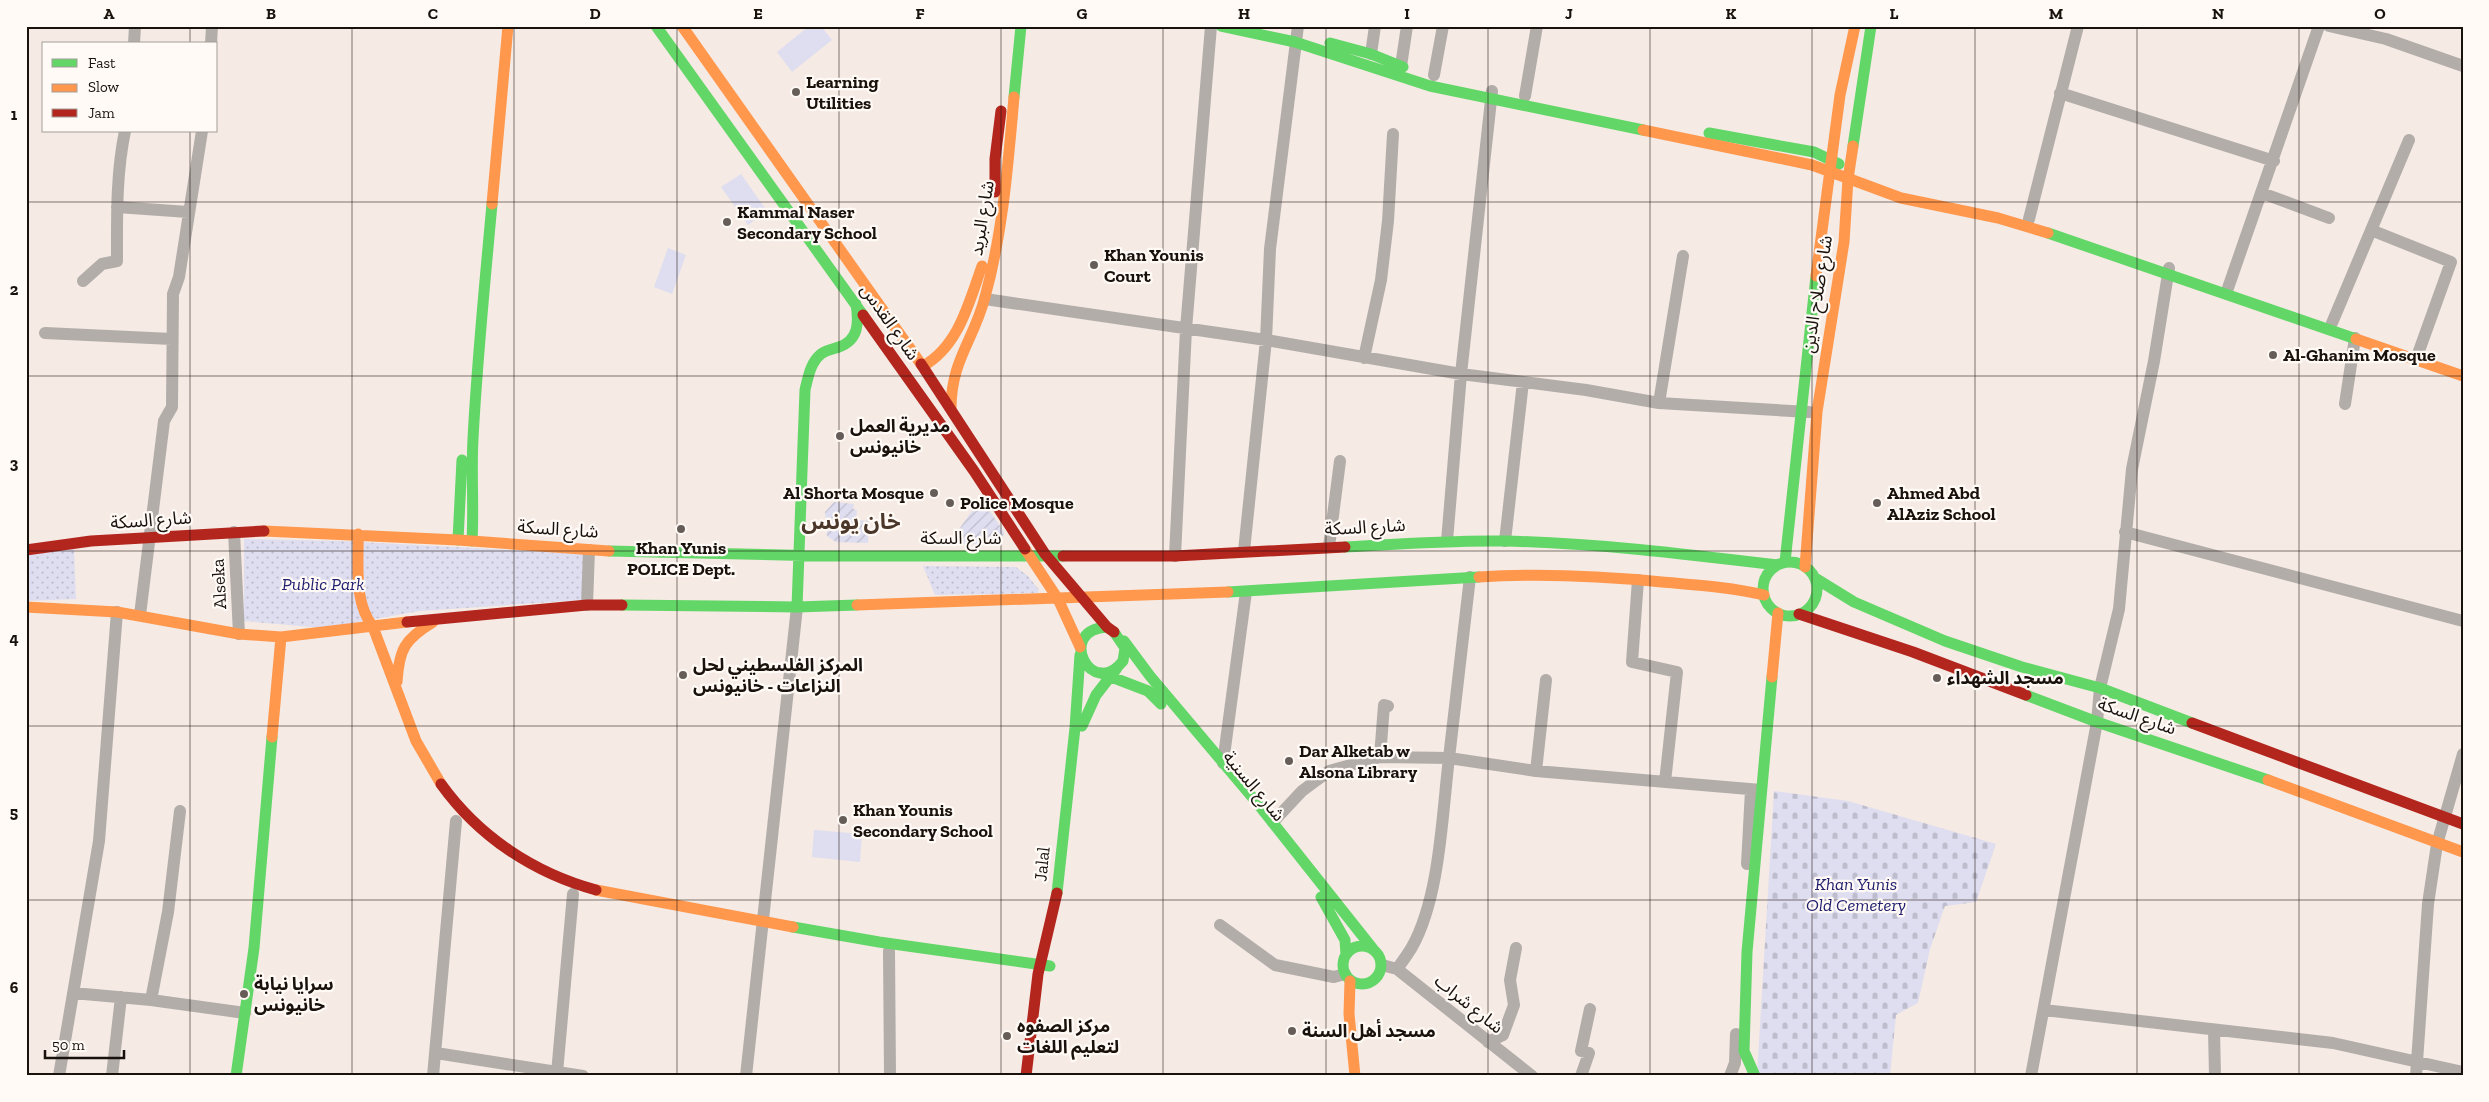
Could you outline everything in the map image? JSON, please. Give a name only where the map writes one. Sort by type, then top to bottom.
[{"type":"main road","points":[[458,540],[462,457],[501,26]]},
{"type":"main road","points":[[472,541],[474,512],[472,461],[476,380],[508,26]]},
{"type":"main road","name":"شارع القدس","points":[[656,26],[856,304],[1030,554],[1058,599],[1080,651]]},
{"type":"main road","name":"شارع القدس","points":[[682,26],[923,366],[1044,554],[1110,629]]},
{"type":"main road","name":"شارع البريد","points":[[923,366],[932,363],[939,357],[956,331],[970,302],[989,249],[994,212],[995,159],[1012,26]]},
{"type":"main road","name":"شارع البريد","points":[[951,409],[951,387],[955,370],[985,300],[1002,222],[1021,26]]},
{"type":"main road","points":[[1221,26],[1297,34],[1430,86],[1525,96],[1814,152],[1832,166],[1849,173],[1866,176],[1926,196],[2029,219],[2198,284],[2463,376]]},
{"type":"main road","points":[[1262,26],[1371,54],[1401,66],[1492,94],[1812,165],[1832,166]]},
{"type":"main road","name":"شارع صلاح الدين","points":[[1781,564],[1840,94],[1855,26]]},
{"type":"main road","name":"شارع صلاح الدين","points":[[1805,567],[1817,412],[1844,242],[1849,173],[1871,26]]},
{"type":"main road","points":[[1849,173],[1867,187],[1902,198],[2029,226],[2148,267],[2228,288],[2463,366]]},
{"type":"main road","points":[[797,607],[805,390],[817,357],[829,349],[842,346],[855,335],[859,320],[856,304]]},
{"type":"main road","name":"شارع السكة","points":[[26,550],[91,541],[150,539],[234,532],[358,534],[589,550],[820,556],[1030,554],[1175,556],[1447,541],[1505,541],[1638,548],[1781,564]]},
{"type":"main road","points":[[358,534],[360,603],[364,615],[373,627],[417,742],[434,774],[454,802],[470,820],[498,844],[522,860],[569,883],[610,894],[889,951],[1044,970]]},
{"type":"main road","points":[[817,606],[810,597],[807,580],[811,566],[820,556]]},
{"type":"main road","points":[[1794,562],[1805,567],[1815,578],[1816,595],[1813,603],[1799,614],[1790,616],[1778,613],[1768,604],[1764,596],[1765,578],[1781,564],[1794,562]]},
{"type":"main road","points":[[26,607],[116,612],[239,634],[281,637],[438,618],[587,605],[797,607],[1058,599],[1246,592],[1470,577],[1582,574],[1744,589],[1764,596]]},
{"type":"main road","name":"شارع السكة","points":[[1815,578],[1837,595],[1931,636],[2047,676],[2100,688],[2463,824]]},
{"type":"main road","points":[[1110,629],[1107,612],[1109,603],[1120,597]]},
{"type":"main road","points":[[1754,1076],[1744,1051],[1747,952],[1756,790],[1778,613]]},
{"type":"main road","name":"شارع السكة","points":[[1799,614],[1913,652],[2098,722],[2219,762],[2463,852]]},
{"type":"main road","points":[[396,688],[401,649],[417,632],[438,618]]},
{"type":"main road","points":[[1100,626],[1110,629],[1123,640],[1125,655],[1118,667],[1105,674],[1088,667],[1080,651],[1082,640],[1093,629],[1100,626]]},
{"type":"main road","points":[[340,630],[363,641],[378,664],[415,762],[435,795]]},
{"type":"main road","points":[[236,1076],[254,948],[272,766],[281,637]]},
{"type":"main road","name":"شارع السنية","points":[[1123,640],[1150,676],[1378,953],[1382,965]]},
{"type":"main road","name":"Jalal","points":[[1026,1076],[1056,902],[1075,728],[1080,651]]},
{"type":"main road","name":"شارع السنية","points":[[1105,674],[1138,686],[1155,697],[1313,884],[1340,928],[1345,940],[1346,955],[1343,961],[1348,978],[1349,1014],[1355,1076]]},
{"type":"main road","name":"Jalal","points":[[1036,1076],[1043,1006],[1044,970],[1061,903],[1064,850],[1080,730],[1090,703],[1105,674]]},
{"type":"main road","points":[[453,818],[512,862],[573,894],[609,904],[897,944],[1044,970]]},
{"type":"main road","points":[[1346,955],[1356,947],[1368,946],[1373,949]]},
{"type":"main road","points":[[1348,978],[1362,985],[1368,984],[1378,976],[1382,965]]},
{"type":"street","points":[[134,42],[135,26]]},
{"type":"street","points":[[211,42],[212,26]]},
{"type":"street","points":[[1175,556],[1186,329],[1211,26]]},
{"type":"street","points":[[1371,54],[1375,26]]},
{"type":"street","points":[[1401,66],[1407,26]]},
{"type":"street","points":[[1434,76],[1443,26]]},
{"type":"street","points":[[1525,96],[1537,26]]},
{"type":"street","points":[[2029,219],[2078,26]]},
{"type":"street","points":[[2228,288],[2274,161],[2319,26]]},
{"type":"street","points":[[2329,26],[2351,29],[2386,38],[2463,66]]},
{"type":"street","points":[[1244,551],[1266,340],[1270,249],[1297,34]]},
{"type":"street","points":[[2060,93],[2274,161]]},
{"type":"street","points":[[1447,541],[1461,374],[1492,94]]},
{"type":"street","points":[[83,281],[102,264],[117,261],[117,207],[121,152],[125,132]]},
{"type":"street","points":[[140,615],[164,421],[172,407],[174,294],[179,277],[202,132]]},
{"type":"street","points":[[1364,358],[1381,280],[1388,221],[1393,134]]},
{"type":"street","points":[[2332,323],[2409,140]]},
{"type":"street","points":[[2262,192],[2329,218]]},
{"type":"street","points":[[117,207],[188,212]]},
{"type":"street","points":[[2371,230],[2451,262],[2419,351]]},
{"type":"street","points":[[1659,403],[1683,256]]},
{"type":"street","points":[[2031,1076],[2098,722],[2100,688],[2119,608],[2132,469],[2154,361],[2169,272]]},
{"type":"street","points":[[985,300],[1266,340],[1461,374],[1586,390],[1659,403],[1817,412]]},
{"type":"street","points":[[45,333],[172,339]]},
{"type":"street","points":[[2345,404],[2355,338]]},
{"type":"street","points":[[1505,541],[1523,382]]},
{"type":"street","points":[[1329,547],[1340,461]]},
{"type":"street","name":"Alseka","points":[[234,532],[239,634]]},
{"type":"street","points":[[2125,532],[2463,621]]},
{"type":"street","points":[[587,605],[589,550]]},
{"type":"street","points":[[1397,969],[1413,946],[1434,882],[1470,577]]},
{"type":"street","points":[[1638,580],[1632,662],[1677,672],[1665,782]]},
{"type":"street","points":[[1223,763],[1246,592]]},
{"type":"street","points":[[746,1076],[797,607]]},
{"type":"street","points":[[59,1076],[99,841],[116,612]]},
{"type":"street","points":[[1536,771],[1546,680]]},
{"type":"street","points":[[1380,757],[1384,705],[1388,706]]},
{"type":"street","points":[[2416,1076],[2428,904],[2437,844],[2463,754]]},
{"type":"street","points":[[1272,822],[1302,791],[1329,771],[1380,757],[1449,758],[1536,771],[1756,790],[1735,1064],[1730,1076]]},
{"type":"street","points":[[151,1000],[168,912],[180,811]]},
{"type":"street","points":[[434,1076],[453,818]]},
{"type":"street","points":[[564,1074],[573,894]]},
{"type":"street","points":[[1220,925],[1275,965],[1348,978]]},
{"type":"street","points":[[1488,1042],[1503,1035],[1514,1005],[1510,980],[1516,961],[1516,948]]},
{"type":"street","points":[[889,951],[890,1076]]},
{"type":"street","name":"شارع شراب","points":[[1382,965],[1397,969],[1532,1076]]},
{"type":"street","points":[[73,993],[151,1000],[245,1014]]},
{"type":"street","points":[[112,1076],[121,997]]},
{"type":"street","points":[[1581,1076],[1589,1053],[1581,1051],[1590,1010]]},
{"type":"street","points":[[2044,1010],[2333,1043],[2463,1072]]},
{"type":"street","points":[[2214,1030],[2215,1076]]},
{"type":"street","points":[[436,1053],[583,1076]]},
{"type":"green space","points":[[809,26],[821,26],[832,40],[792,72],[777,52]]},
{"type":"green space","points":[[741,174],[767,211],[748,225],[721,187]]},
{"type":"green space","points":[[668,248],[686,255],[672,294],[654,287]]},
{"type":"green space","points":[[981,498],[1004,532],[1002,539],[990,545],[959,544],[953,538]]},
{"type":"green space","points":[[834,502],[854,504],[853,509],[857,510],[856,520],[869,521],[868,543],[836,542],[827,536],[825,512]]},
{"type":"green space","name":"Public Park","points":[[244,539],[341,541],[583,554],[582,600],[420,611],[324,628],[244,621]]},
{"type":"green space","points":[[74,548],[76,599],[26,601],[26,554]]},
{"type":"green space","points":[[923,566],[1016,567],[1028,576],[1039,590],[1038,593],[935,595]]},
{"type":"green space","name":"Khan Yunis Old Cemetery","points":[[1774,791],[1848,801],[1996,844],[1976,902],[1945,906],[1930,949],[1918,1003],[1896,1015],[1890,1076],[1757,1076]]},
{"type":"green space","points":[[814,830],[862,834],[860,862],[812,857]]},
{"type":"traffic: fast","points":[[656,26],[863,315]]},
{"type":"traffic: fast","points":[[1014,97],[1021,26]]},
{"type":"traffic: fast","points":[[1221,26],[1295,42],[1430,86],[1643,130]]},
{"type":"traffic: fast","points":[[1853,146],[1871,26]]},
{"type":"traffic: fast","points":[[1330,43],[1371,54],[1403,67]]},
{"type":"traffic: fast","points":[[1709,133],[1814,152],[1839,164]]},
{"type":"traffic: fast","points":[[472,541],[472,452],[481,321],[492,204]]},
{"type":"traffic: fast","points":[[2048,233],[2356,339]]},
{"type":"traffic: fast","points":[[1785,562],[1816,276]]},
{"type":"traffic: fast","points":[[797,607],[805,390],[810,371],[817,358],[825,352],[846,344],[854,335],[857,324],[856,304]]},
{"type":"traffic: fast","points":[[458,540],[462,460]]},
{"type":"traffic: fast","points":[[1345,547],[1425,542],[1538,542],[1641,550],[1777,565]]},
{"type":"traffic: fast","points":[[609,551],[825,556],[1063,556]]},
{"type":"traffic: fast","points":[[1790,562],[1800,564],[1809,570],[1815,579],[1817,589],[1815,599],[1809,608],[1800,614],[1790,616],[1780,614],[1771,608],[1765,599],[1763,589],[1765,579],[1771,570],[1780,564],[1790,562]]},
{"type":"traffic: fast","points":[[1228,592],[1479,577]]},
{"type":"traffic: fast","points":[[1815,578],[1854,602],[1945,641],[2022,667],[2100,688],[2192,723]]},
{"type":"traffic: fast","points":[[622,605],[797,607],[857,605]]},
{"type":"traffic: fast","points":[[1107,627],[1091,631],[1083,639],[1081,650],[1084,660],[1091,669],[1100,673],[1111,671],[1123,661],[1125,648],[1114,632]]},
{"type":"traffic: fast","points":[[1124,641],[1150,676],[1258,804],[1373,949]]},
{"type":"traffic: fast","points":[[1057,893],[1075,728],[1080,655]]},
{"type":"traffic: fast","points":[[1082,726],[1096,695],[1117,668]]},
{"type":"traffic: fast","points":[[1101,673],[1148,691],[1161,704]]},
{"type":"traffic: fast","points":[[1755,1076],[1744,1051],[1747,952],[1772,677]]},
{"type":"traffic: fast","points":[[2026,695],[2097,722],[2268,780]]},
{"type":"traffic: fast","points":[[236,1076],[254,948],[272,737]]},
{"type":"traffic: fast","points":[[1321,897],[1345,940],[1346,955]]},
{"type":"traffic: fast","points":[[793,927],[879,942],[1050,966]]},
{"type":"traffic: fast","points":[[1362,946],[1376,951],[1381,965],[1376,979],[1362,984],[1348,979],[1343,965],[1348,951],[1362,946]]},
{"type":"traffic: slow","points":[[492,204],[508,26]]},
{"type":"traffic: slow","points":[[682,26],[921,364]]},
{"type":"traffic: slow","points":[[1816,276],[1840,95],[1855,26]]},
{"type":"traffic: slow","points":[[951,409],[952,392],[959,363],[980,312],[991,273],[1004,198],[1014,97]]},
{"type":"traffic: slow","points":[[1643,130],[1812,165],[1901,198],[1998,218],[2048,233]]},
{"type":"traffic: slow","points":[[1805,567],[1817,412],[1844,242],[1848,179],[1853,146]]},
{"type":"traffic: slow","points":[[923,366],[946,347],[954,335],[967,308],[982,266]]},
{"type":"traffic: slow","points":[[2356,339],[2463,376]]},
{"type":"traffic: slow","points":[[264,531],[458,540],[609,551]]},
{"type":"traffic: slow","points":[[358,534],[358,582],[362,606],[373,627],[416,741],[441,784]]},
{"type":"traffic: slow","points":[[1025,549],[1058,599],[1080,647]]},
{"type":"traffic: slow","points":[[1479,577],[1548,575],[1616,578],[1713,587],[1764,595]]},
{"type":"traffic: slow","points":[[857,605],[1228,592]]},
{"type":"traffic: slow","points":[[26,607],[117,612],[239,634],[281,637],[407,622]]},
{"type":"traffic: slow","points":[[1772,677],[1778,613]]},
{"type":"traffic: slow","points":[[397,682],[400,661],[405,646],[416,634],[433,622]]},
{"type":"traffic: slow","points":[[272,737],[281,637]]},
{"type":"traffic: slow","points":[[2268,780],[2463,852]]},
{"type":"traffic: slow","points":[[596,890],[793,927]]},
{"type":"traffic: slow","points":[[1350,981],[1349,1014],[1355,1076]]},
{"type":"traffic: jam","points":[[995,192],[995,159],[1001,111]]},
{"type":"traffic: jam","points":[[863,315],[974,471],[1025,549]]},
{"type":"traffic: jam","points":[[921,364],[1045,554],[1107,627],[1114,632]]},
{"type":"traffic: jam","points":[[26,550],[91,541],[264,531]]},
{"type":"traffic: jam","points":[[1063,556],[1175,556],[1345,547]]},
{"type":"traffic: jam","points":[[407,622],[587,605],[622,605]]},
{"type":"traffic: jam","points":[[1799,614],[1913,652],[2026,695]]},
{"type":"traffic: jam","points":[[2192,723],[2463,824]]},
{"type":"traffic: jam","points":[[441,784],[473,821],[510,850],[551,874],[596,890]]},
{"type":"traffic: jam","points":[[1026,1076],[1038,974],[1057,893]]},
{"type":"place","name":"Learning Utilities","points":[[796,92]]},
{"type":"place","name":"Kammal Naser Secondary School","points":[[727,222]]},
{"type":"place","name":"Khan Younis Court","points":[[1094,265]]},
{"type":"place","name":"Al-Ghanim Mosque","points":[[2273,355]]},
{"type":"place","name":"مديرية العمل خانيونس","points":[[840,436]]},
{"type":"place","name":"Al Shorta Mosque","points":[[934,493]]},
{"type":"place","name":"Police Mosque","points":[[950,503]]},
{"type":"place","name":"Ahmed Abd AlAziz School","points":[[1877,503]]},
{"type":"place","name":"Khan Yunis POLICE Dept.","points":[[681,529]]},
{"type":"place","name":"المركز الفلسطيني لحل النزاعات - خانيونس","points":[[683,675]]},
{"type":"place","name":"مسجد الشهداء","points":[[1937,678]]},
{"type":"place","name":"Dar Alketab w Alsona Library","points":[[1289,761]]},
{"type":"place","name":"Khan Younis Secondary School","points":[[843,820]]},
{"type":"place","name":"سرايا نيابة خانيونس","points":[[244,994]]},
{"type":"place","name":"مسجد أهل السنة","points":[[1292,1031]]},
{"type":"place","name":"مركز الصفوه لتعليم اللغات","points":[[1007,1036]]},
{"type":"district","name":"خان يونس","points":[[851,521]]}]
